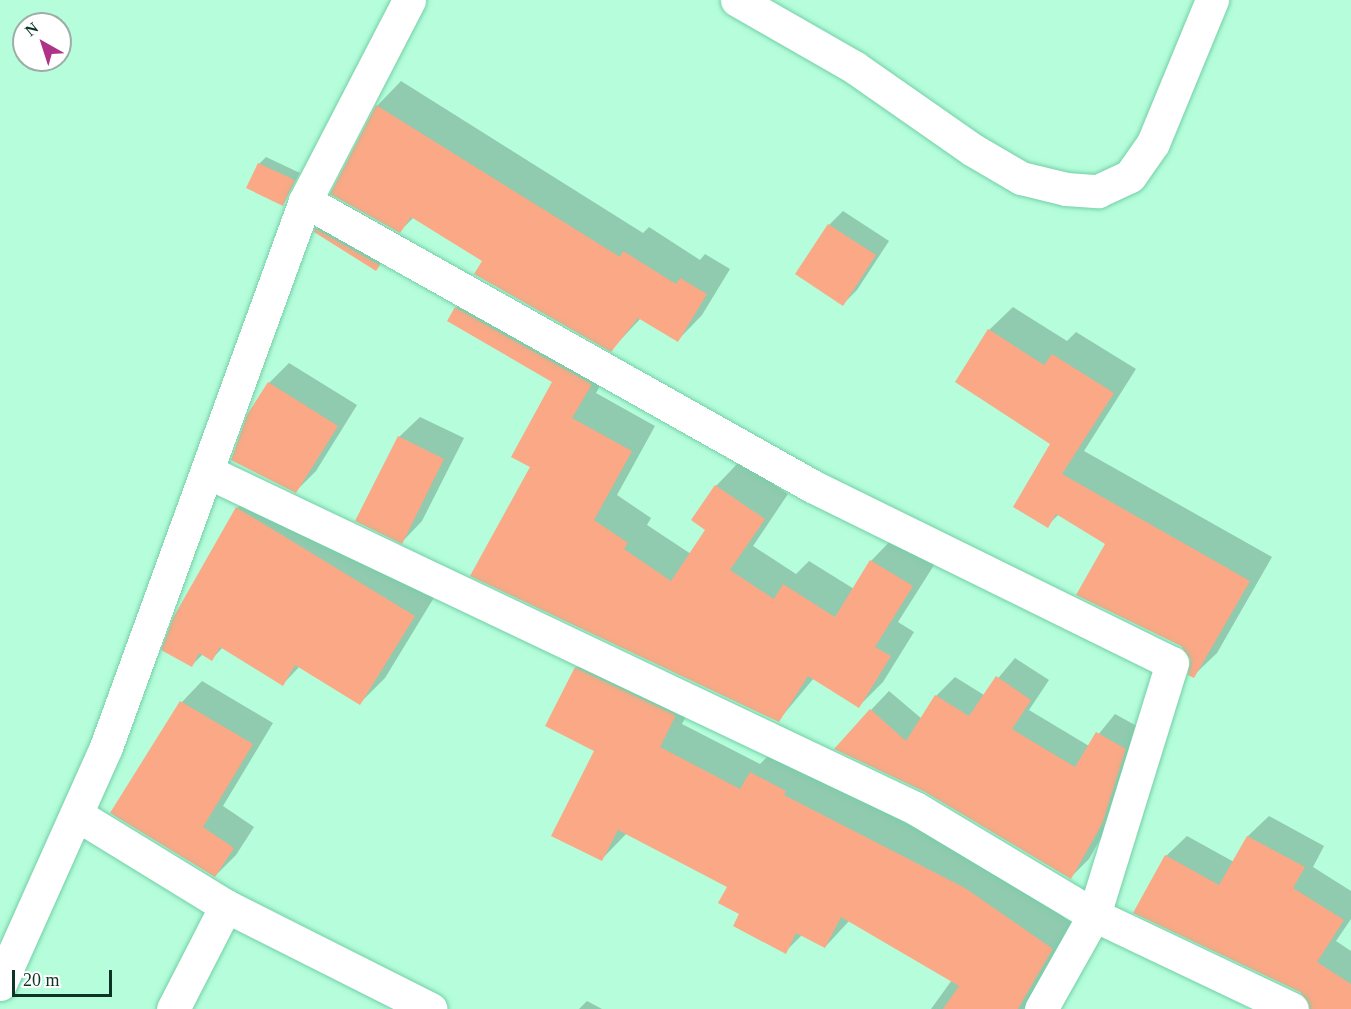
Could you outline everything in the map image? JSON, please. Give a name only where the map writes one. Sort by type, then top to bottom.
[{"type":"street","points":[[0,984],[79,816],[208,472],[305,201],[410,0]]},
{"type":"street","points":[[737,0],[854,67],[973,150],[1021,178],[1066,189],[1098,191],[1130,176],[1153,143],[1212,0]]},
{"type":"street","points":[[305,201],[812,486],[1172,663],[1094,915],[1041,1009]]},
{"type":"street","points":[[208,472],[915,808],[1094,915],[1292,1009]]},
{"type":"street","points":[[79,816],[226,906],[431,1009]]},
{"type":"street","points":[[173,1009],[226,906]]},
{"type":"building","points":[[376,105],[620,257],[623,251],[676,284],[680,278],[707,294],[678,342],[638,318],[611,352],[474,274],[482,261],[411,217],[400,233],[330,194]]},
{"type":"building","points":[[258,163],[295,180],[283,206],[246,188]]},
{"type":"building","points":[[828,224],[876,255],[843,306],[795,274]]},
{"type":"building","points":[[315,228],[380,265],[376,271],[314,232]]},
{"type":"building","points":[[455,307],[592,384],[572,418],[632,451],[594,520],[628,543],[624,549],[671,581],[705,530],[691,520],[715,485],[765,519],[730,570],[774,599],[783,584],[835,617],[870,560],[913,586],[875,647],[891,656],[859,708],[808,676],[779,722],[470,576],[530,467],[511,457],[552,382],[447,321]]},
{"type":"building","points":[[988,329],[1044,365],[1052,354],[1114,393],[1062,474],[1250,581],[1194,678],[1188,675],[1190,659],[1181,646],[1076,595],[1105,544],[1056,514],[1048,528],[1013,507],[1050,444],[955,382]]},
{"type":"building","points":[[268,382],[338,426],[296,493],[231,460],[247,415]]},
{"type":"building","points":[[398,436],[444,459],[402,544],[355,521]]},
{"type":"building","points":[[236,507],[415,616],[360,705],[295,665],[283,686],[220,647],[212,661],[199,653],[192,667],[161,650],[173,618]]},
{"type":"building","points":[[575,667],[676,715],[660,747],[740,789],[750,772],[786,791],[784,795],[965,888],[1053,949],[1018,1009],[943,1009],[959,986],[841,917],[825,948],[796,933],[786,954],[733,926],[739,914],[718,903],[727,887],[618,830],[602,861],[551,836],[594,751],[545,726]]},
{"type":"building","points":[[996,676],[1031,700],[1012,729],[1075,767],[1096,732],[1126,749],[1103,822],[1071,879],[925,792],[834,749],[870,709],[906,741],[935,695],[969,716]]},
{"type":"building","points":[[180,701],[253,744],[203,827],[234,848],[215,877],[110,813]]},
{"type":"building","points":[[1247,836],[1305,867],[1293,888],[1344,920],[1317,962],[1351,984],[1351,1009],[1310,1009],[1300,992],[1133,913],[1165,855],[1219,885]]}]
